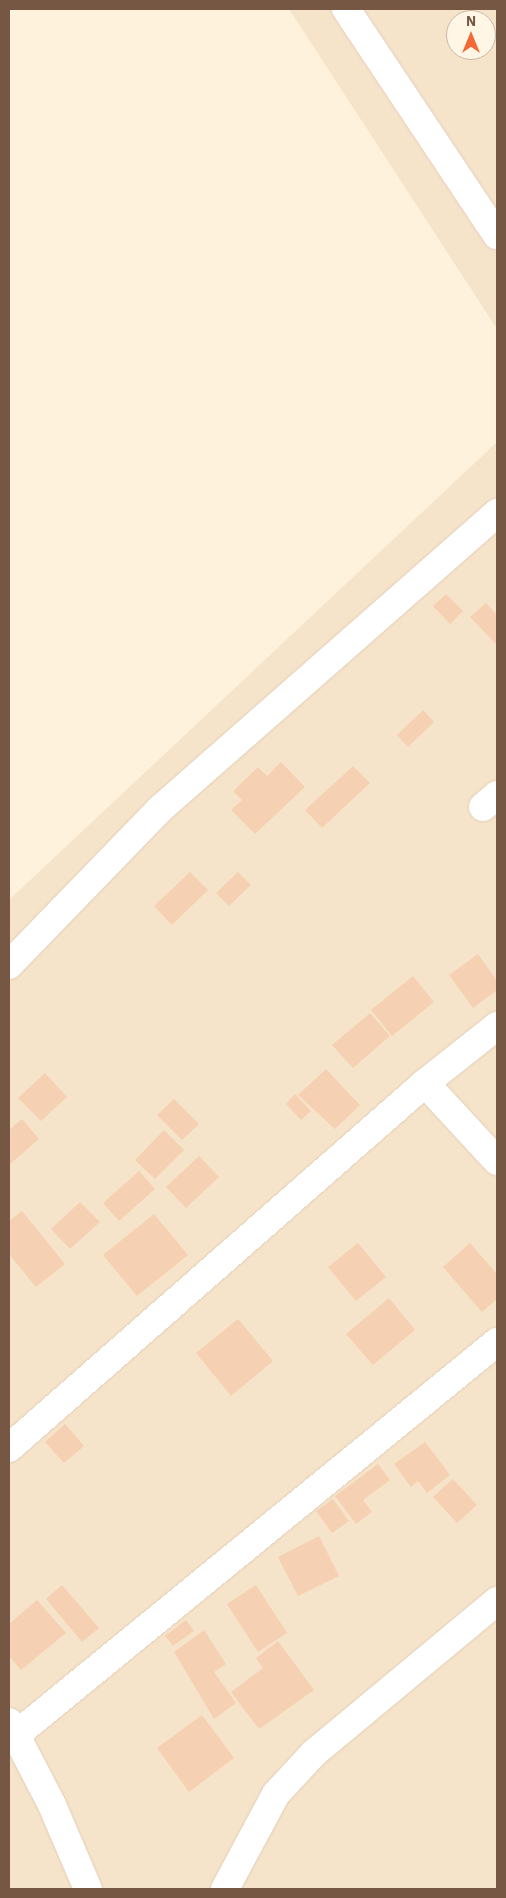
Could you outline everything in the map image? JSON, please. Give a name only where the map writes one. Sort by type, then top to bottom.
[{"type":"street","points":[[346,9],[497,235]]},
{"type":"street","points":[[9,965],[160,809],[497,513]]},
{"type":"street","points":[[9,1448],[425,1083],[497,1026]]},
{"type":"street","points":[[425,1083],[497,1161]]},
{"type":"street","points":[[88,1889],[13,1728],[497,1342]]},
{"type":"street","points":[[225,1889],[276,1794],[314,1753],[497,1601]]},
{"type":"shaded area","points":[[289,9],[497,9],[497,329]]},
{"type":"shaded area","points":[[497,442],[497,1889],[9,1889],[9,900]]},
{"type":"building","points":[[446,594],[463,611],[450,624],[433,606]]},
{"type":"building","points":[[486,603],[497,615],[496,644],[470,617]]},
{"type":"building","points":[[423,710],[434,722],[408,747],[397,735]]},
{"type":"building","points":[[281,762],[305,787],[255,834],[231,810],[242,800],[233,791],[258,767],[267,776]]},
{"type":"building","points":[[353,766],[370,783],[322,828],[305,810]]},
{"type":"building","points":[[190,872],[208,890],[172,925],[154,906]]},
{"type":"building","points":[[238,872],[251,885],[229,906],[216,893]]},
{"type":"building","points":[[478,954],[497,981],[497,990],[473,1008],[449,975]]},
{"type":"building","points":[[413,976],[434,1002],[392,1036],[371,1010]]},
{"type":"building","points":[[370,1013],[390,1036],[353,1068],[332,1045]]},
{"type":"building","points":[[326,1069],[360,1105],[335,1129],[298,1095]]},
{"type":"building","points":[[45,1073],[67,1097],[41,1121],[18,1098]]},
{"type":"building","points":[[295,1094],[311,1111],[301,1120],[286,1104]]},
{"type":"building","points":[[174,1099],[199,1124],[182,1140],[157,1115]]},
{"type":"building","points":[[22,1119],[39,1139],[9,1165],[9,1130]]},
{"type":"building","points":[[164,1130],[184,1150],[155,1179],[135,1160]]},
{"type":"building","points":[[199,1156],[219,1177],[186,1208],[166,1187]]},
{"type":"building","points":[[139,1171],[155,1189],[119,1221],[103,1203]]},
{"type":"building","points":[[80,1202],[100,1222],[70,1249],[51,1229]]},
{"type":"building","points":[[22,1211],[65,1264],[36,1287],[9,1254],[9,1221]]},
{"type":"building","points":[[154,1214],[188,1255],[137,1296],[103,1255]]},
{"type":"building","points":[[358,1243],[386,1277],[356,1301],[328,1267]]},
{"type":"building","points":[[470,1243],[497,1274],[497,1299],[482,1312],[443,1267]]},
{"type":"building","points":[[389,1298],[415,1330],[373,1365],[346,1334]]},
{"type":"building","points":[[238,1319],[273,1361],[231,1396],[196,1353]]},
{"type":"building","points":[[65,1424],[84,1446],[64,1463],[45,1442]]},
{"type":"building","points":[[425,1442],[450,1475],[427,1493],[418,1481],[411,1487],[394,1464]]},
{"type":"building","points":[[378,1464],[390,1480],[363,1500],[372,1512],[356,1524],[335,1496]]},
{"type":"building","points":[[453,1479],[477,1505],[457,1523],[433,1497]]},
{"type":"building","points":[[333,1499],[349,1521],[332,1533],[316,1511]]},
{"type":"building","points":[[319,1536],[339,1576],[298,1596],[278,1557]]},
{"type":"building","points":[[62,1585],[99,1628],[82,1642],[46,1599]]},
{"type":"building","points":[[256,1585],[287,1633],[258,1652],[227,1604]]},
{"type":"building","points":[[37,1600],[66,1633],[21,1670],[9,1656],[9,1624]]},
{"type":"building","points":[[186,1620],[194,1631],[173,1646],[165,1636]]},
{"type":"building","points":[[204,1630],[226,1664],[214,1672],[236,1703],[214,1719],[174,1652]]},
{"type":"building","points":[[278,1641],[314,1690],[259,1729],[231,1692],[263,1668],[256,1658]]},
{"type":"building","points":[[202,1715],[234,1758],[189,1792],[157,1748]]}]
